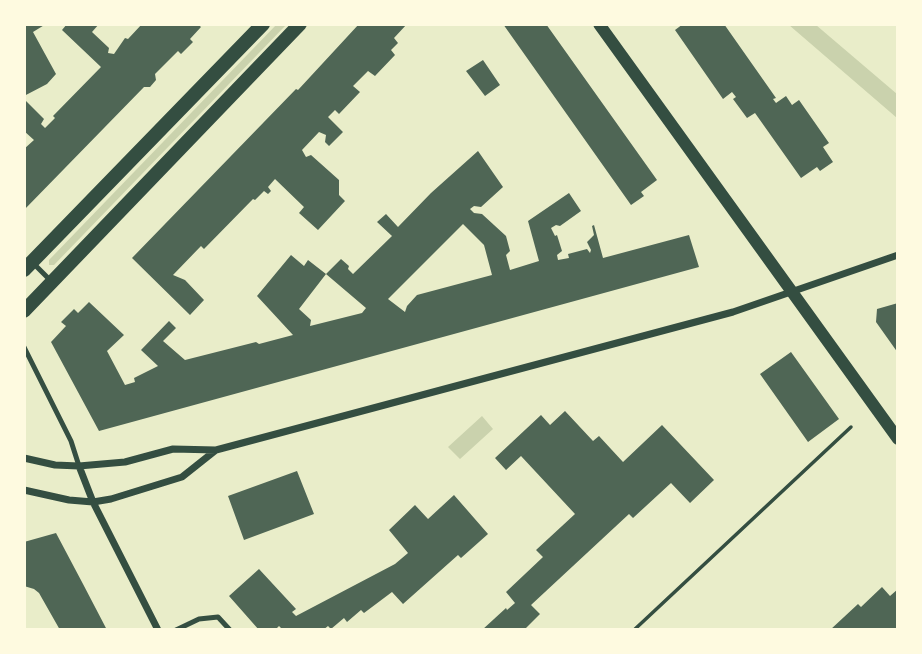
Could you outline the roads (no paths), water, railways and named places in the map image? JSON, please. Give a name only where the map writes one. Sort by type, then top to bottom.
[{"type":"main road","points":[[28,266],[263,24]]},
{"type":"main road","points":[[24,311],[300,24]]},
{"type":"street","points":[[599,24],[898,439]]},
{"type":"street","points":[[24,458],[55,465],[79,466],[125,462],[173,449],[216,450],[733,312],[898,255]]},
{"type":"street","points":[[24,490],[44,496],[93,502],[111,499],[182,477],[216,450]]},
{"type":"street","points":[[79,466],[93,502],[158,629]]},
{"type":"lane","points":[[28,266],[51,282]]},
{"type":"lane","points":[[24,347],[71,441],[79,466]]},
{"type":"lane","points":[[176,629],[199,619],[218,617],[230,629]]}]
